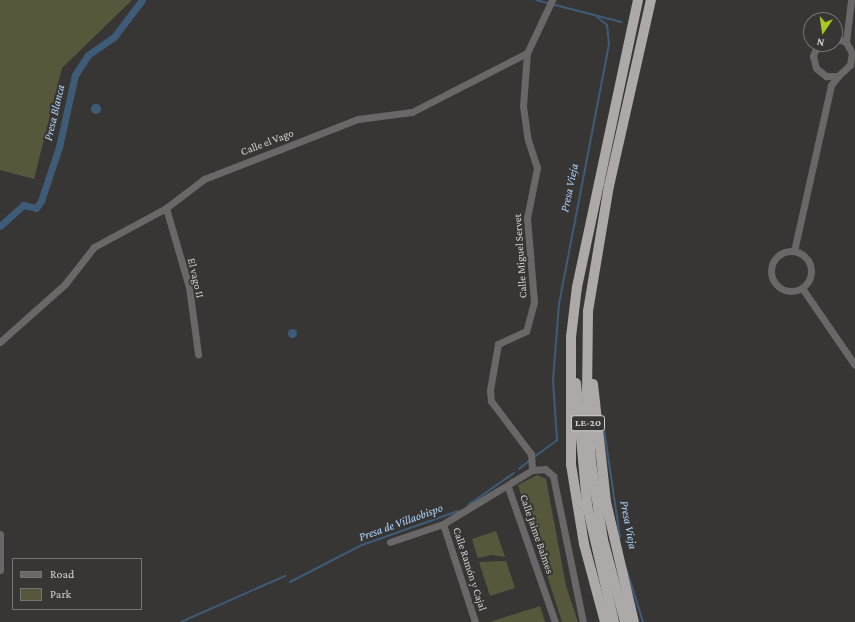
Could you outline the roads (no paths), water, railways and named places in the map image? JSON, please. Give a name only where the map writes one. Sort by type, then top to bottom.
[{"type":"highway","name":"LE-20","points":[[614,622],[594,542],[580,463],[576,365],[583,263],[638,0]]},
{"type":"highway","name":"LE-20","points":[[625,622],[602,533],[588,428],[588,311],[602,220],[651,0]]},
{"type":"highway","points":[[602,220],[595,288],[594,394],[606,502],[634,622]]},
{"type":"highway","points":[[583,263],[571,337],[570,450],[584,544],[605,622]]},
{"type":"street","points":[[794,251],[831,86],[838,76],[848,70],[852,59],[846,42],[845,27],[851,0]]},
{"type":"street","points":[[527,53],[549,3]]},
{"type":"street","points":[[816,52],[814,63],[826,76],[831,86]]},
{"type":"street","name":"Calle el Vago","points":[[0,342],[65,284],[94,247],[166,208],[204,179],[358,119],[412,112],[527,53]]},
{"type":"street","name":"Calle Miguel Servet","points":[[527,53],[523,106],[528,140],[537,168],[527,218],[534,302],[526,331],[498,344],[490,390],[491,400],[532,457],[532,470]]},
{"type":"street","points":[[826,76],[838,76]]},
{"type":"street","name":"El vago II","points":[[166,208],[189,287],[198,354]]},
{"type":"street","points":[[794,251],[805,257],[811,268],[809,279],[802,288],[784,290],[771,276],[776,257],[794,251]]},
{"type":"street","points":[[802,288],[855,365]]},
{"type":"street","points":[[508,487],[532,470],[545,469],[553,476],[583,622]]},
{"type":"street","name":"Calle Jaime Balmes","points":[[390,542],[443,524],[508,487],[555,622]]},
{"type":"street","name":"Calle Ramón y Cajal","points":[[443,524],[475,622]]},
{"type":"street","points":[[0,534],[0,570]]},
{"type":"water","points":[[94,104],[98,104],[101,109],[98,114],[94,114],[91,111],[91,107]]},
{"type":"water","points":[[292,328],[297,333],[292,338],[287,333]]},
{"type":"waterway","name":"Presa Blanca","points":[[0,226],[23,205],[36,208],[41,201],[59,147],[75,75],[88,55],[114,37],[142,0]]},
{"type":"waterway","name":"Presa Vieja","points":[[536,0],[621,22]]},
{"type":"waterway","name":"Presa Vieja","points":[[534,457],[557,440],[553,380],[559,304],[609,44],[607,25],[597,17]]},
{"type":"waterway","name":"Presa Vieja","points":[[604,429],[620,538]]},
{"type":"waterway","name":"Presa de Villaobispo","points":[[519,469],[530,460]]},
{"type":"waterway","name":"Presa de Villaobispo","points":[[468,505],[514,473]]},
{"type":"waterway","name":"Presa de Villaobispo","points":[[290,582],[362,545],[458,511]]},
{"type":"waterway","name":"Presa Vieja","points":[[626,568],[643,622]]},
{"type":"waterway","name":"Presa de Villaobispo","points":[[181,622],[285,576]]}]
